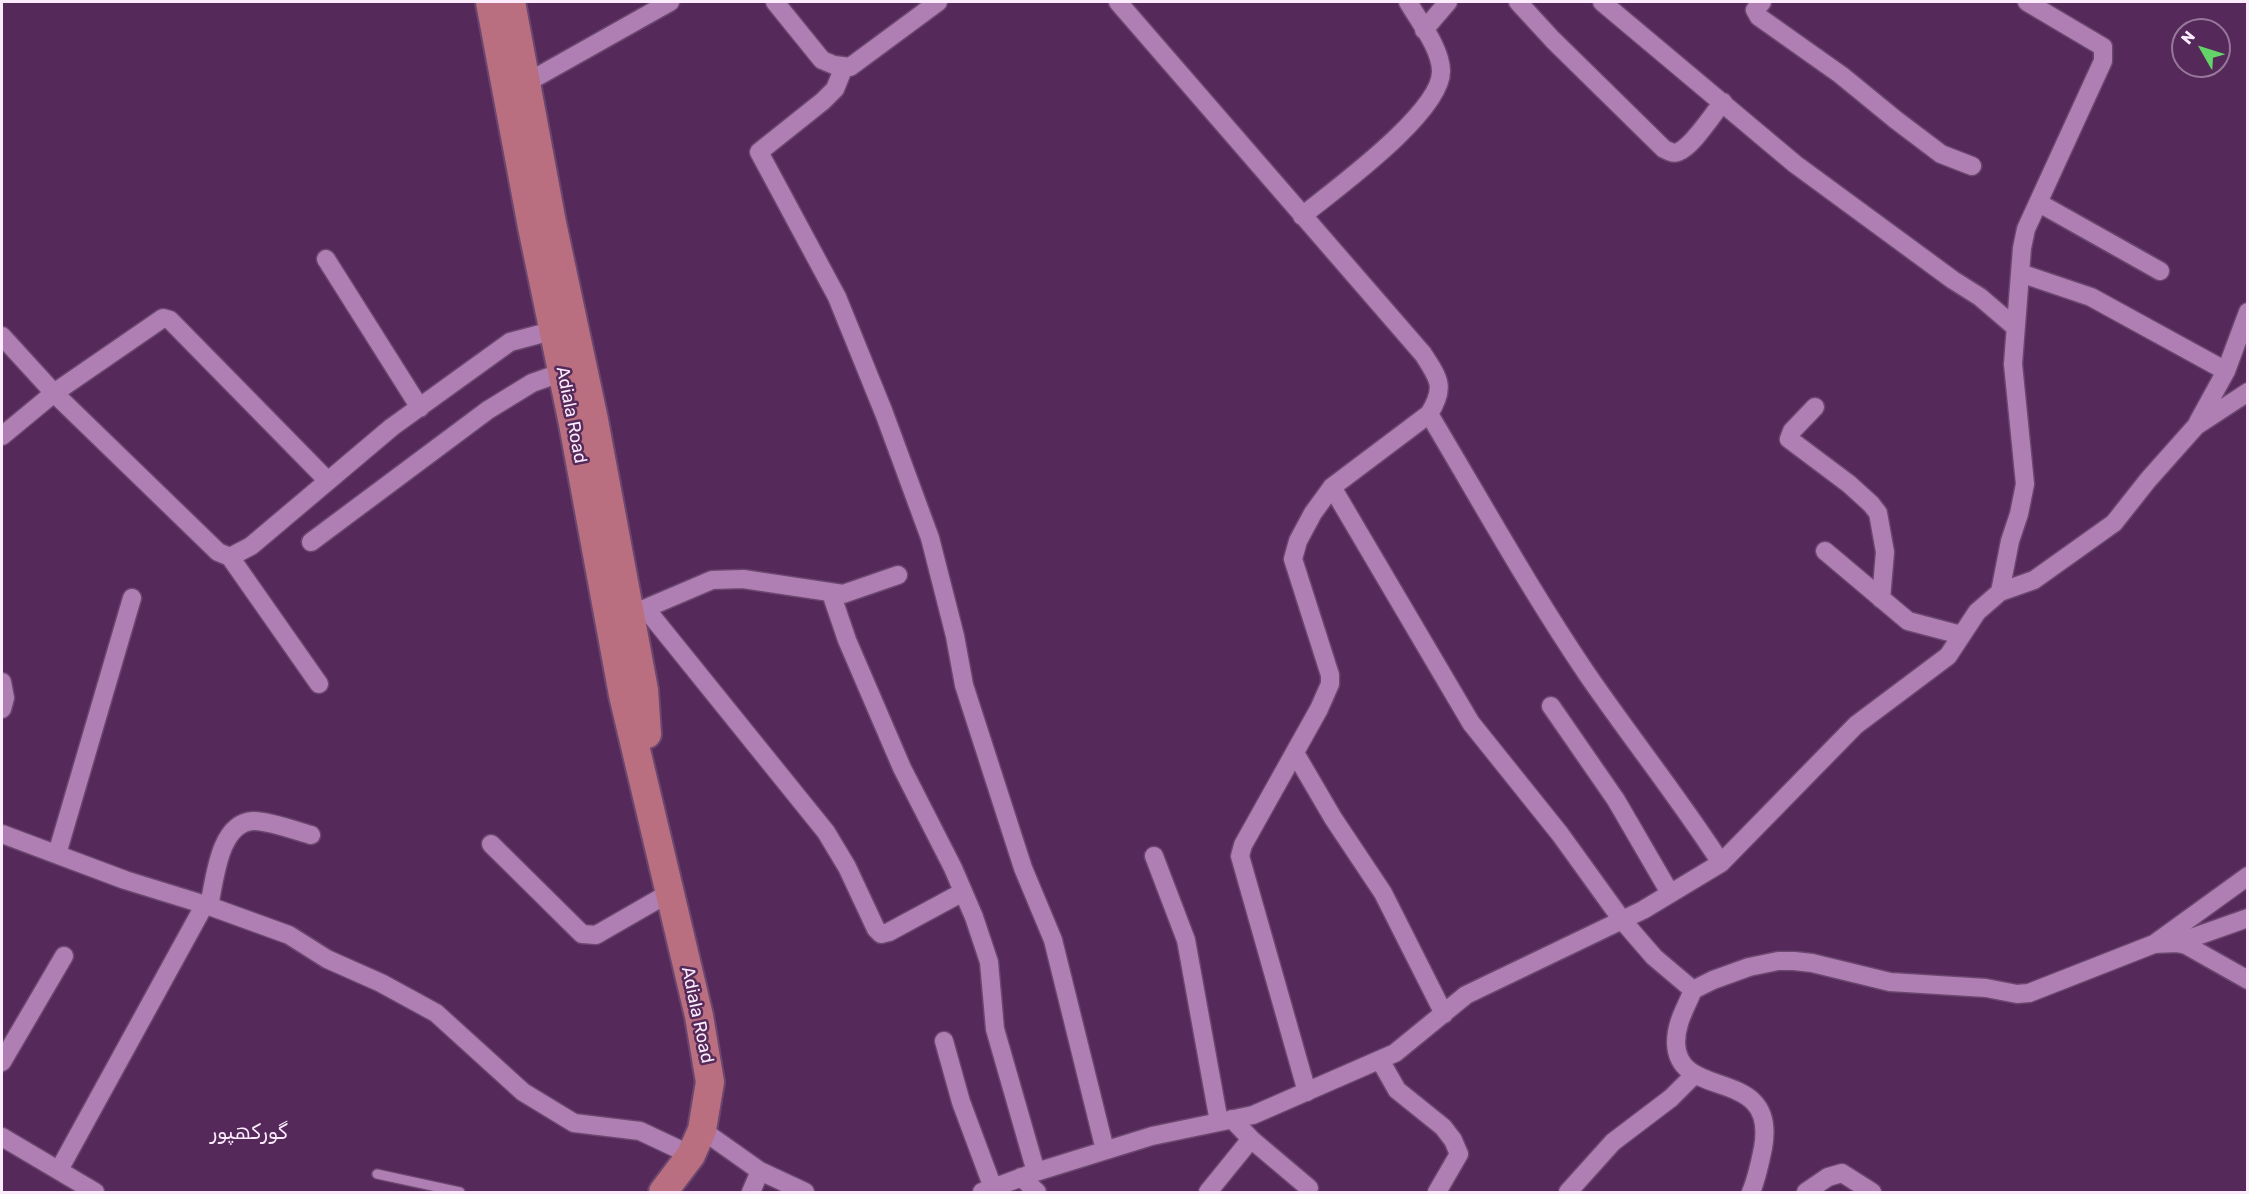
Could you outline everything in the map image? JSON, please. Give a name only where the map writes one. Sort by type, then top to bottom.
[{"type":"main road","name":"Adiala Road","points":[[490,2],[532,227],[594,420],[638,612],[654,829]]},
{"type":"main road","name":"Adiala Road","points":[[511,2],[552,223],[564,328],[563,372],[623,694],[699,1016],[710,1082],[702,1130],[691,1155],[663,1192]]},
{"type":"street","points":[[526,83],[670,2]]},
{"type":"street","points":[[776,2],[822,60],[844,67],[850,67],[938,2]]},
{"type":"street","points":[[1118,2],[1423,354],[1436,374],[1441,387],[1437,402],[1429,414],[1332,487],[1313,513],[1298,541],[1293,559],[1330,675],[1330,684],[1319,709],[1243,845],[1240,856],[1307,1092]]},
{"type":"street","points":[[1302,216],[1408,127],[1433,97],[1442,73],[1439,56],[1408,2]]},
{"type":"street","points":[[1424,30],[1448,2]]},
{"type":"street","points":[[1518,2],[1553,40],[1664,149],[1673,153],[1679,152],[1689,144],[1723,102]]},
{"type":"street","points":[[1602,2],[1795,164],[1953,280],[1980,297],[2015,327]]},
{"type":"street","points":[[1762,2],[1755,10],[1759,17],[1841,75],[1941,154],[1972,166]]},
{"type":"street","points":[[2000,592],[2025,484],[2013,364],[2026,229],[2103,61],[2103,47],[2027,2]]},
{"type":"street","points":[[844,67],[835,89],[824,101],[759,152],[837,297],[884,413],[930,538],[955,636],[964,685],[1023,868],[1053,940],[1105,1150]]},
{"type":"street","points":[[2039,203],[2160,271]]},
{"type":"street","points":[[326,259],[420,408]]},
{"type":"street","points":[[2020,273],[2091,297],[2226,371]]},
{"type":"street","points":[[945,1041],[987,1190],[1152,1136],[1253,1115],[1395,1053],[1466,994],[1622,920],[1721,863],[1856,725],[1948,656],[1977,612],[2000,592],[2034,580],[2114,524],[2148,480],[2196,426],[2226,371],[2247,312]]},
{"type":"street","points":[[2,436],[54,393],[163,318],[170,320],[328,481]]},
{"type":"street","points":[[230,557],[250,546],[393,427],[510,342],[564,328]]},
{"type":"street","points":[[2,336],[54,393],[218,552],[230,557],[318,684]]},
{"type":"street","points":[[311,542],[488,410],[532,383],[563,372]]},
{"type":"street","points":[[2196,426],[2247,392]]},
{"type":"street","points":[[1815,407],[1791,431],[1789,439],[1849,484],[1878,513],[1885,552],[1881,599]]},
{"type":"street","points":[[1429,414],[1587,674],[1692,818],[1721,863]]},
{"type":"street","points":[[1332,487],[1471,723],[1560,834],[1622,920],[1654,957],[1693,990]]},
{"type":"street","points":[[1825,551],[1908,621],[1961,635]]},
{"type":"street","points":[[898,575],[843,594],[723,578],[712,580],[638,612],[826,832],[847,867],[876,929],[881,934],[889,932],[963,892]]},
{"type":"street","points":[[831,593],[848,640],[902,768],[963,892],[989,962],[995,1029],[1028,1175],[1037,1192]]},
{"type":"street","points":[[57,854],[132,598]]},
{"type":"street","points":[[2,682],[5,698],[2,710]]},
{"type":"street","points":[[1551,706],[1616,800],[1670,893]]},
{"type":"street","points":[[1295,753],[1332,818],[1383,893],[1444,1014]]},
{"type":"street","points":[[59,1170],[207,905],[223,847],[230,831],[239,824],[255,821],[311,835]]},
{"type":"street","points":[[2,834],[125,880],[207,905],[289,935],[327,958],[381,983],[436,1013],[523,1092],[574,1123],[640,1131],[691,1155]]},
{"type":"street","points":[[491,844],[582,934],[596,935],[669,893]]},
{"type":"street","points":[[1154,856],[1186,940],[1226,1121],[1309,1188]]},
{"type":"street","points":[[1750,1192],[1756,1181],[1766,1131],[1764,1118],[1749,1097],[1734,1088],[1694,1075],[1681,1059],[1676,1044],[1679,1021],[1693,990],[1749,967],[1778,961],[1794,961],[1812,963],[1890,982],[1986,988],[2017,994],[2029,993],[2154,944],[2247,876]]},
{"type":"street","points":[[2154,944],[2177,943],[2247,918]]},
{"type":"street","points":[[2177,943],[2197,950],[2247,980]]},
{"type":"street","points":[[2,1062],[64,956]]},
{"type":"street","points":[[1380,1060],[1397,1090],[1429,1114],[1454,1140],[1459,1154],[1437,1192]]},
{"type":"street","points":[[1568,1192],[1613,1142],[1671,1098],[1694,1075]]},
{"type":"street","points":[[702,1130],[760,1171],[805,1192]]},
{"type":"street","points":[[2,1137],[95,1192]]},
{"type":"street","points":[[1208,1192],[1251,1139]]},
{"type":"street","points":[[751,1192],[760,1171]]},
{"type":"street","points":[[1806,1192],[1828,1177],[1842,1173],[1872,1192]]},
{"type":"lane","points":[[377,1174],[460,1192]]},
{"type":"district","name":"گورکھپور","points":[[249,1133]]}]
